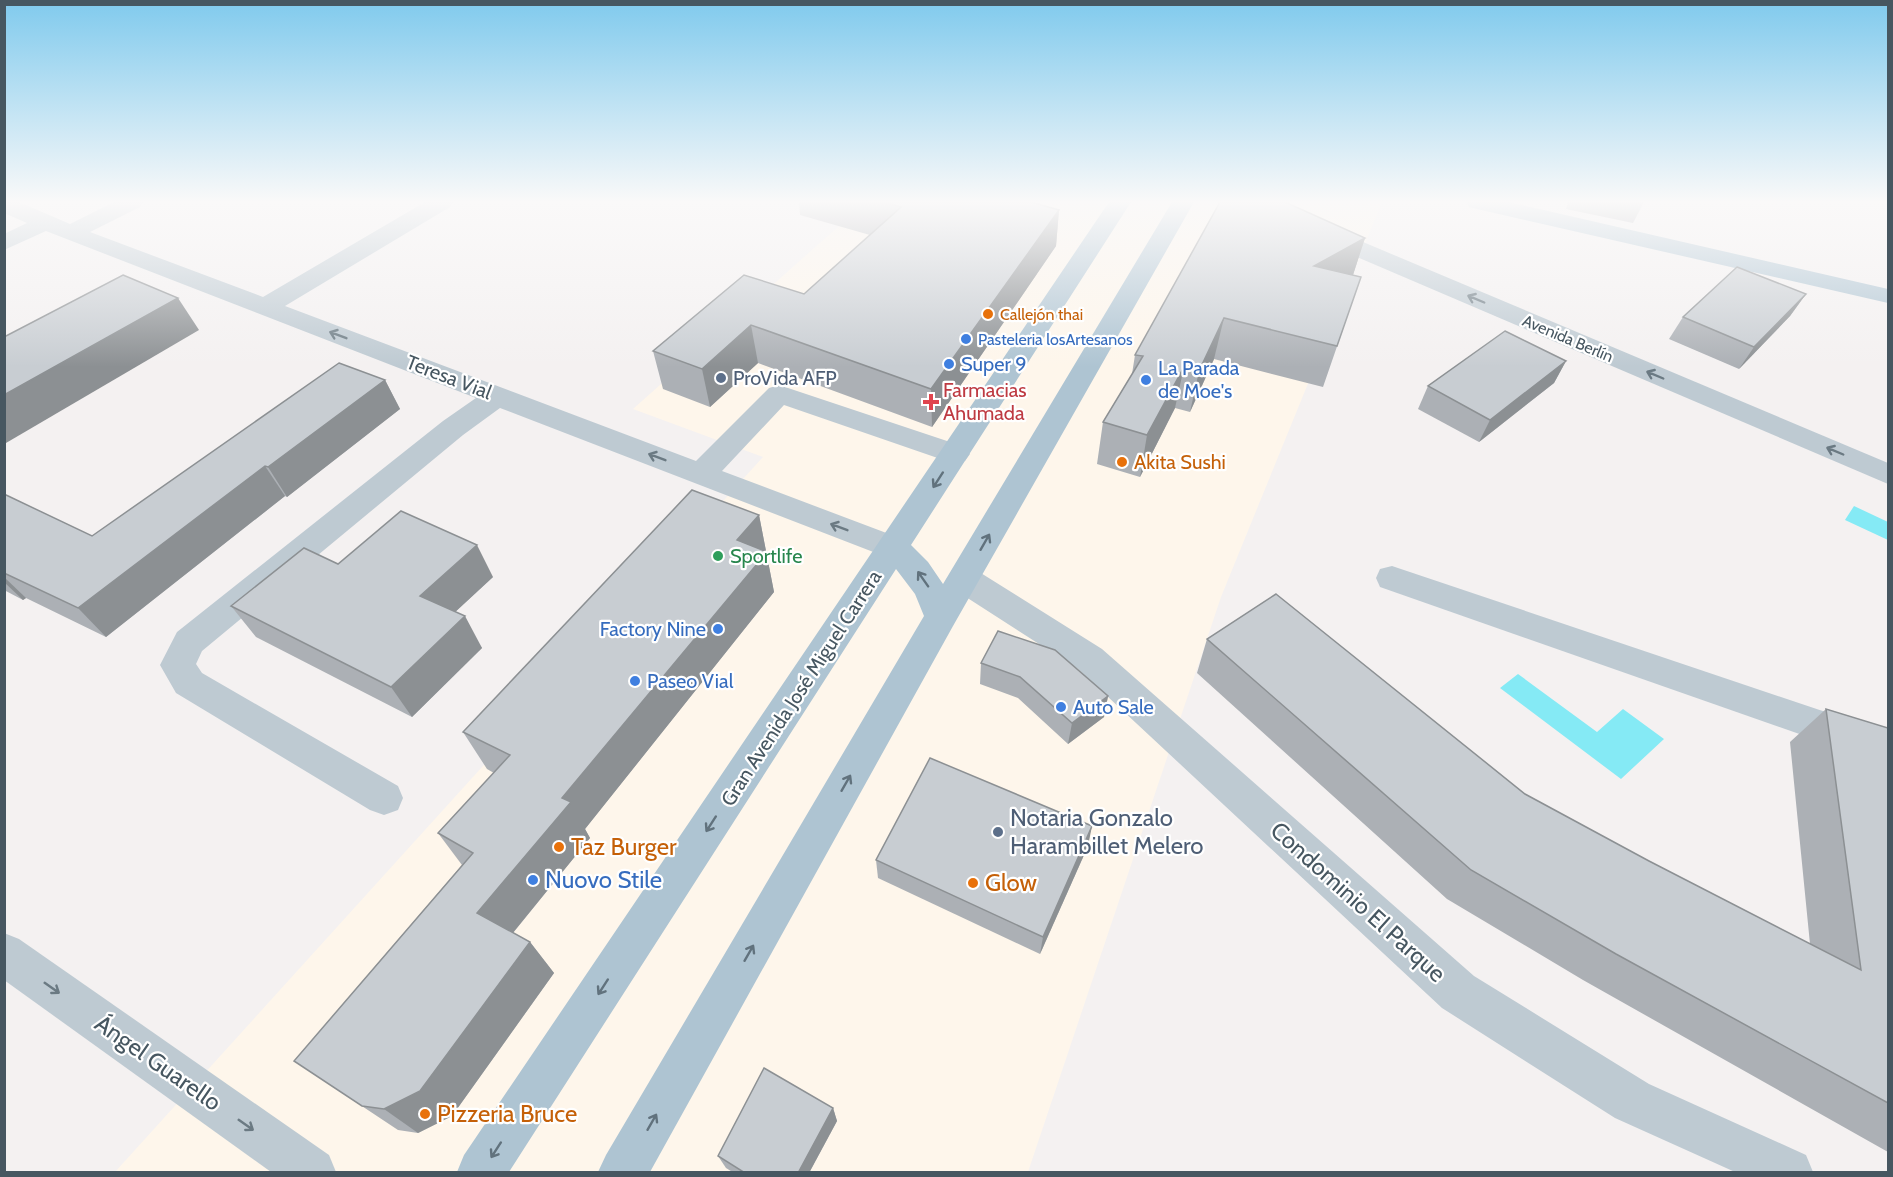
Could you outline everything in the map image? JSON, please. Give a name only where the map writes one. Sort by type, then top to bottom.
[{"type":"main road","name":"Gran Avenida José Miguel Carrera","points":[[481,1173],[1084,257]]},
{"type":"main road","points":[[623,1173],[941,617],[1151,257]]},
{"type":"main road","points":[[1717,257],[1888,296]]},
{"type":"main road","points":[[894,548],[911,562],[925,579],[935,597],[941,617]]},
{"type":"street","name":"Teresa Vial","points":[[134,257],[894,548]]},
{"type":"street","points":[[265,307],[349,257]]},
{"type":"street","name":"Avenida Berlín","points":[[1377,257],[1888,474]]},
{"type":"street","points":[[141,287],[171,271]]},
{"type":"street","points":[[359,370],[384,352]]},
{"type":"street","points":[[701,474],[779,394],[955,454]]},
{"type":"street","points":[[384,798],[189,683],[178,665],[189,642],[453,428],[497,396]]},
{"type":"street","points":[[1392,578],[1888,749]]},
{"type":"street","name":"Condominio El Parque","points":[[964,579],[1090,659],[1458,992],[1632,1101],[1789,1173]]},
{"type":"street","name":"Ángel Guarello","points":[[4,954],[312,1173]]},
{"type":"shaded area","points":[[804,257],[1360,257],[1221,597],[1028,1172],[115,1172],[763,457],[633,409]]},
{"type":"water","points":[[1854,506],[1888,522],[1888,540],[1845,520]]},
{"type":"water","points":[[1518,674],[1597,732],[1623,709],[1664,739],[1621,779],[1500,688]]},
{"type":"building","points":[[845,257],[1025,257],[931,389],[751,325],[702,369],[653,351],[744,275],[804,294]]},
{"type":"building","points":[[1189,257],[1331,257],[1314,266],[1361,277],[1337,346],[1224,318],[1199,371],[1184,367],[1147,435],[1103,422],[1143,356],[1135,355]]},
{"type":"building","points":[[1737,267],[1806,294],[1754,347],[1683,317]]},
{"type":"building","points":[[123,275],[178,298],[4,395],[4,337]]},
{"type":"building","points":[[1505,331],[1566,361],[1490,420],[1428,386]]},
{"type":"building","points":[[339,363],[385,380],[268,467],[265,466],[78,608],[4,573],[4,494],[92,536]]},
{"type":"building","points":[[692,490],[759,515],[737,540],[767,552],[562,798],[571,802],[477,913],[530,942],[420,1091],[384,1109],[362,1106],[294,1061],[473,853],[438,833],[510,755],[463,732]]},
{"type":"building","points":[[401,511],[477,545],[420,596],[465,616],[391,687],[231,606],[304,548],[338,564]]},
{"type":"building","points":[[1276,594],[1525,794],[1649,861],[1861,970],[1826,709],[1888,728],[1888,1103],[1616,954],[1471,870],[1207,639]]},
{"type":"building","points":[[998,631],[1055,650],[1108,696],[1072,723],[1020,677],[981,663]]},
{"type":"building","points":[[930,758],[1092,826],[1043,937],[876,860]]},
{"type":"building","points":[[764,1068],[833,1108],[798,1173],[745,1173],[718,1156]]},
{"type":"place","name":"Callejón thai","points":[[988,314]]},
{"type":"place","name":"Pasteleria losArtesanos","points":[[966,339]]},
{"type":"place","name":"Super 9","points":[[949,364]]},
{"type":"place","name":"ProVida AFP","points":[[721,378]]},
{"type":"place","name":"La Parada de Moe's","points":[[1146,380]]},
{"type":"place","name":"Farmacias Ahumada","points":[[931,402]]},
{"type":"place","name":"Akita Sushi","points":[[1122,462]]},
{"type":"place","name":"Sportlife","points":[[718,556]]},
{"type":"place","name":"Factory Nine","points":[[718,629]]},
{"type":"place","name":"Paseo Vial","points":[[635,681]]},
{"type":"place","name":"Auto Sale","points":[[1061,707]]},
{"type":"place","name":"Notaria Gonzalo Harambillet Melero","points":[[998,832]]},
{"type":"place","name":"Taz Burger","points":[[559,847]]},
{"type":"place","name":"Nuovo Stile","points":[[533,880]]},
{"type":"place","name":"Glow","points":[[973,883]]},
{"type":"place","name":"Pizzeria Bruce","points":[[425,1114]]}]
